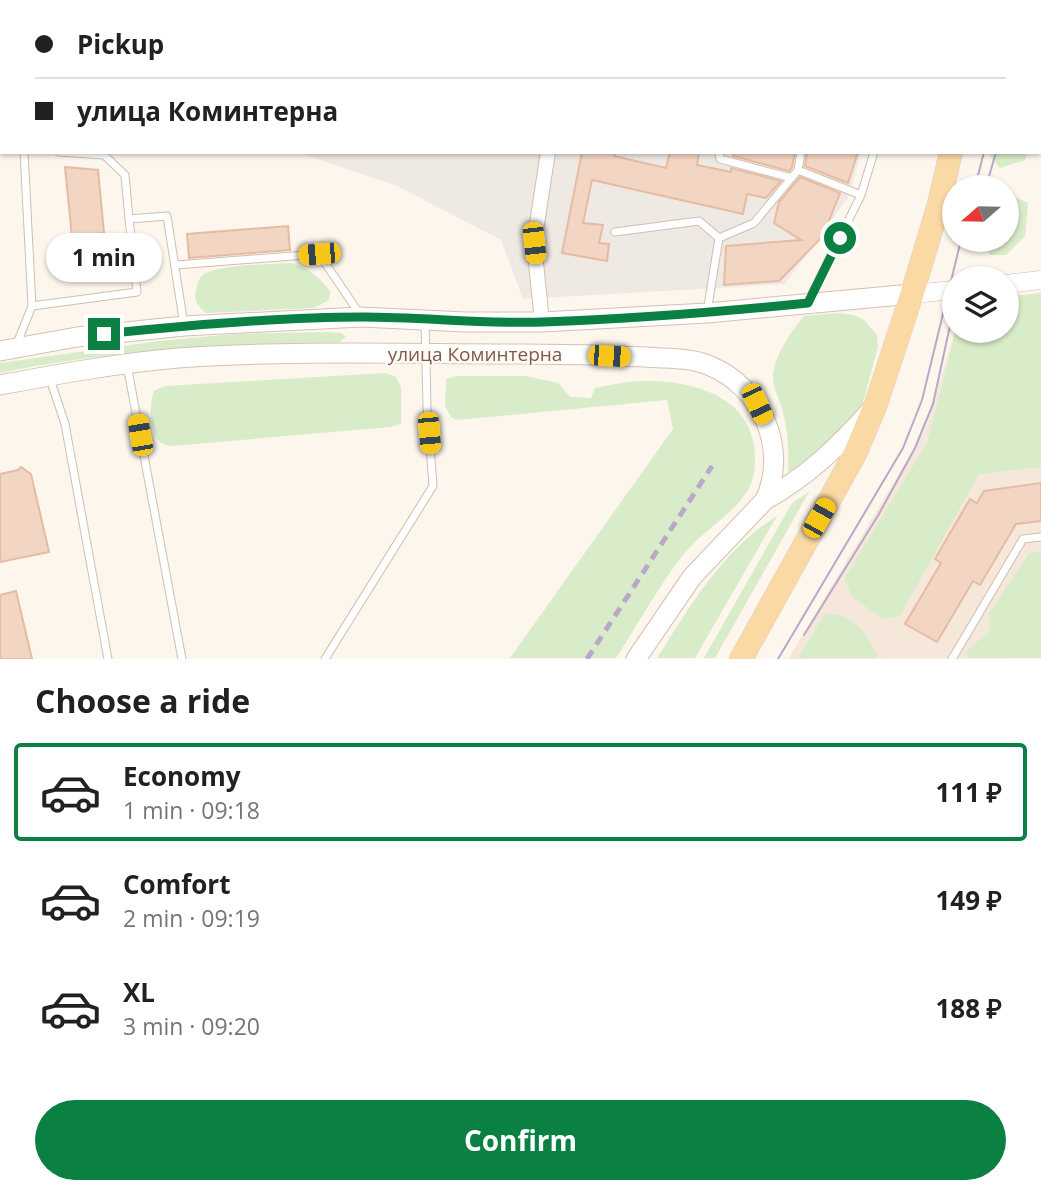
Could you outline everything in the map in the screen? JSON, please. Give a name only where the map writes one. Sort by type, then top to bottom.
[{"type":"main road","points":[[741,659],[855,454],[876,404],[912,295],[951,154]]},
{"type":"main road","name":"улица Коминтерна","points":[[8,349],[77,337],[184,326],[361,317],[542,322],[707,313],[912,295]]},
{"type":"main road","name":"улица Коминтерна","points":[[0,385],[127,364],[217,356],[582,354],[690,360],[708,365],[729,376],[757,404],[774,454],[774,473],[765,500],[692,577],[636,659]]},
{"type":"main road","points":[[765,500],[787,488],[831,454],[876,404]]},
{"type":"street","points":[[542,322],[534,243],[548,154]]},
{"type":"street","points":[[1019,283],[1041,280]]},
{"type":"street","points":[[912,295],[942,291]]},
{"type":"lane","points":[[8,349],[32,306],[24,154]]},
{"type":"lane","points":[[32,306],[137,292],[125,175],[104,155],[89,154]]},
{"type":"lane","points":[[719,154],[720,159],[792,178]]},
{"type":"lane","points":[[719,239],[754,223],[798,170],[801,154]]},
{"type":"lane","points":[[808,303],[862,195],[873,154]]},
{"type":"lane","points":[[798,170],[862,195]]},
{"type":"lane","points":[[129,219],[167,216],[184,326]]},
{"type":"lane","points":[[615,232],[699,221],[719,239]]},
{"type":"lane","points":[[707,313],[719,239]]},
{"type":"lane","points":[[176,265],[319,254],[361,317]]},
{"type":"lane","points":[[325,659],[433,486],[427,407],[425,320]]},
{"type":"lane","points":[[127,364],[181,659]]},
{"type":"lane","points":[[49,376],[65,424],[108,659]]},
{"type":"lane","points":[[952,659],[1023,539],[1041,537]]},
{"type":"shaded area","points":[[303,154],[860,154],[849,196],[785,284],[523,299],[501,240],[397,186]]},
{"type":"shaded area","points":[[1041,293],[1041,658],[788,659],[925,430],[951,343],[1019,343],[1019,296]]},
{"type":"green space","points":[[1027,154],[1025,160],[1000,168],[989,155]]},
{"type":"green space","points":[[1019,199],[1028,203],[1025,236],[1019,242]]},
{"type":"green space","points":[[988,252],[1009,252],[1006,255],[990,255]]},
{"type":"green space","points":[[292,263],[309,271],[322,282],[330,291],[329,300],[314,308],[206,313],[196,300],[199,280],[209,272]]},
{"type":"green space","points":[[1041,293],[1041,467],[979,474],[900,616],[884,619],[853,598],[844,579],[927,443],[953,343],[1019,343],[1019,296]]},
{"type":"green space","points":[[839,313],[854,315],[864,320],[877,335],[878,347],[859,417],[822,457],[788,472],[786,427],[773,380],[777,359],[804,316]]},
{"type":"green space","points":[[341,333],[346,337],[339,342],[254,344],[126,354],[0,373],[0,363],[159,341],[235,334]]},
{"type":"green space","points":[[386,373],[396,377],[401,387],[401,424],[390,427],[171,446],[160,442],[152,425],[152,396],[154,391],[165,386]]},
{"type":"green space","points":[[456,376],[525,376],[558,383],[570,397],[591,398],[595,388],[619,383],[675,383],[707,391],[721,398],[734,407],[744,419],[755,453],[754,474],[750,486],[728,514],[683,555],[616,658],[510,658],[673,429],[667,400],[457,420],[451,417],[445,406],[446,379]]},
{"type":"green space","points":[[809,492],[715,658],[704,658],[792,503]]},
{"type":"green space","points":[[777,516],[695,658],[657,658],[695,599],[724,562],[757,530]]},
{"type":"green space","points":[[1041,552],[1041,658],[969,658],[966,651],[990,631],[989,613],[1029,553]]},
{"type":"green space","points":[[825,613],[843,616],[857,625],[873,647],[877,655],[875,658],[798,658]]},
{"type":"building","points":[[582,154],[614,154],[666,168],[670,154],[699,154],[697,165],[731,172],[731,168],[781,181],[766,198],[747,194],[743,214],[592,180],[583,223],[603,225],[599,243],[609,244],[607,261],[562,253]]},
{"type":"building","points":[[734,154],[795,154],[789,171]]},
{"type":"building","points":[[807,154],[857,154],[848,183],[805,166]]},
{"type":"building","points":[[65,167],[98,170],[104,233],[72,237]]},
{"type":"building","points":[[800,177],[840,193],[823,236],[779,281],[724,285],[726,246],[801,240],[774,223],[779,202]]},
{"type":"building","points":[[288,226],[290,250],[189,258],[187,234]]},
{"type":"building","points":[[21,467],[31,474],[49,552],[0,562],[0,474]]},
{"type":"building","points":[[1041,483],[1041,521],[1016,524],[980,585],[973,581],[937,642],[905,624],[941,563],[935,559],[970,499],[977,503],[984,491]]},
{"type":"building","points":[[16,591],[32,659],[0,659],[0,595]]},
{"type":"tram line","points":[[978,175],[983,154]]},
{"type":"tram line","points":[[989,175],[995,154]]},
{"type":"tram line","points":[[778,659],[903,448],[922,400],[958,252]]},
{"type":"tram line","points":[[804,635],[879,514],[915,448],[933,404],[946,343]]},
{"type":"railway","points":[[587,659],[712,466]]},
{"type":"route","points":[[104,334],[184,326],[361,317],[465,322],[542,322],[707,313],[808,303],[840,238]]}]
